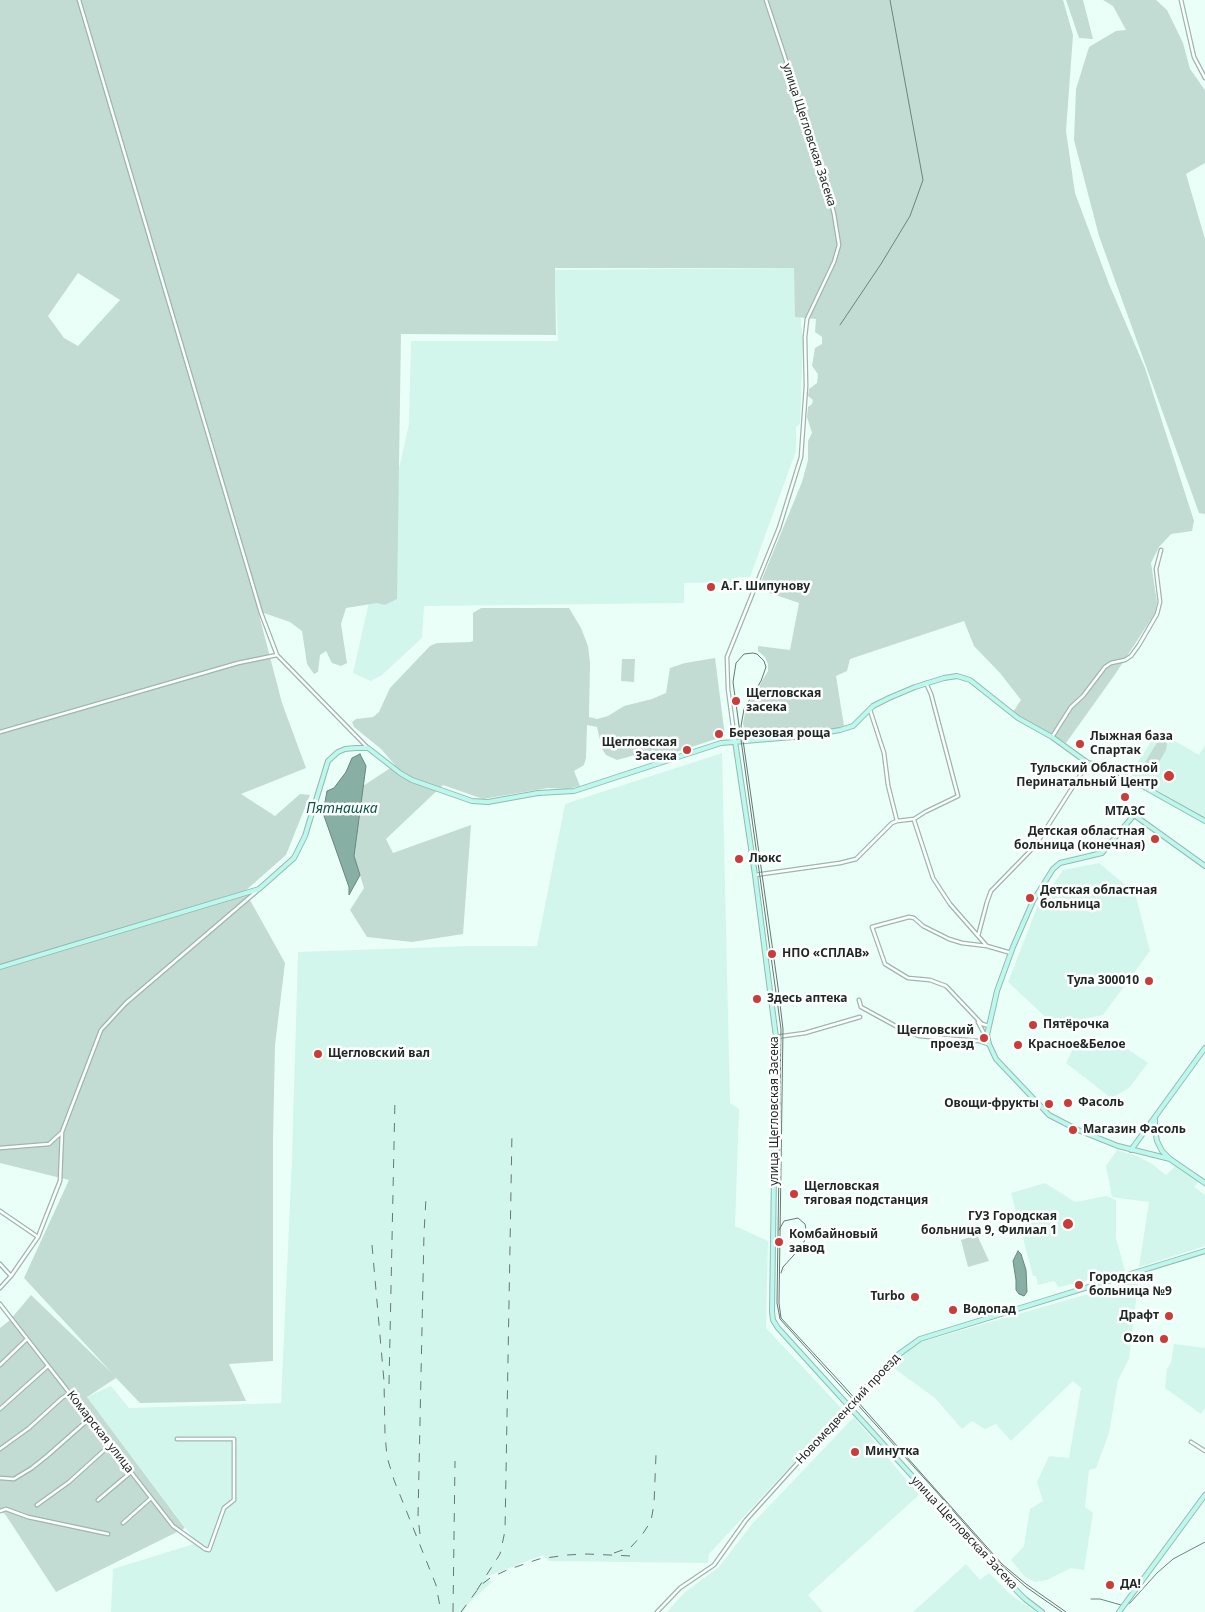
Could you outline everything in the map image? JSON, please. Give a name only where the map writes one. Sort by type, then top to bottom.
[{"type":"street","points":[[79,0],[261,612],[277,655],[368,748],[400,773],[412,780],[478,802],[538,793],[574,791],[721,743],[805,736],[840,730],[853,726],[870,710],[888,698],[926,683],[957,676],[970,680],[1018,718],[1052,736],[1088,762],[1107,767],[1121,774],[1205,821]]},
{"type":"street","name":"улица Щегловская Засека","points":[[766,0],[824,175],[834,214],[839,245],[834,262],[807,319],[805,337],[806,386],[801,457],[779,528],[727,657],[728,689],[776,1037],[772,1316],[778,1328],[1012,1586],[1042,1612]]},
{"type":"street","points":[[1181,0],[1194,57],[1205,78]]},
{"type":"street","points":[[1052,736],[1071,707],[1083,696],[1105,667],[1111,663],[1125,660],[1140,645],[1157,614],[1160,602],[1156,569],[1161,550]]},
{"type":"street","points":[[0,732],[238,663],[277,655]]},
{"type":"street","points":[[755,876],[840,864],[856,859],[892,823],[914,819],[958,796],[931,694],[926,683]]},
{"type":"street","points":[[870,710],[884,753],[888,785],[897,821]]},
{"type":"street","points":[[0,1288],[11,1276],[38,1236],[60,1182],[62,1132],[102,1030],[126,1003],[294,858],[305,836],[328,761],[333,755],[344,749],[368,748]]},
{"type":"street","points":[[978,936],[991,891],[1035,846],[1088,762]]},
{"type":"street","points":[[989,1044],[988,1035],[997,991],[1011,953],[1033,901],[1053,869],[1060,863],[1102,853],[1134,816],[1205,866]]},
{"type":"street","points":[[914,819],[934,878],[950,904],[987,946]]},
{"type":"street","points":[[0,967],[259,889]]},
{"type":"street","points":[[990,1026],[982,1024],[946,986],[930,980],[908,978],[885,964],[872,927],[910,917],[949,939],[962,943],[987,946],[1011,953]]},
{"type":"street","points":[[859,1000],[861,1007],[902,1030],[919,1036],[979,1041],[989,1044]]},
{"type":"street","points":[[776,1037],[800,1034],[860,1017]]},
{"type":"street","points":[[976,1018],[996,1059],[1049,1115],[1078,1130],[1131,1150],[1170,1159]]},
{"type":"street","points":[[1131,1150],[1205,1048]]},
{"type":"street","points":[[1155,1117],[1157,1141],[1162,1152],[1205,1183]]},
{"type":"street","points":[[0,1148],[49,1144],[62,1132]]},
{"type":"street","points":[[0,1211],[38,1236]]},
{"type":"street","name":"Новомедвенский проезд","points":[[657,1612],[680,1588],[714,1565],[746,1520],[849,1406],[892,1359],[920,1339],[1205,1251]]},
{"type":"street","points":[[0,1264],[11,1276]]},
{"type":"street","name":"Комарская улица","points":[[0,1304],[173,1526],[210,1550],[224,1508],[234,1500],[234,1439],[177,1439]]},
{"type":"street","points":[[0,1365],[27,1339]]},
{"type":"street","points":[[0,1408],[48,1366]]},
{"type":"street","points":[[0,1449],[29,1428],[70,1393]]},
{"type":"street","points":[[0,1478],[14,1479],[26,1472],[89,1419]]},
{"type":"street","points":[[1191,1442],[1205,1451]]},
{"type":"street","points":[[38,1505],[69,1482],[110,1445]]},
{"type":"street","points":[[98,1500],[131,1472]]},
{"type":"street","points":[[1121,1610],[1205,1495]]},
{"type":"street","points":[[123,1523],[151,1498]]},
{"type":"street","points":[[0,1511],[6,1509],[28,1518],[108,1534]]},
{"type":"shaded area","points":[[0,0],[1063,0],[1073,35],[1066,131],[1075,193],[1109,284],[1145,368],[1194,521],[1192,531],[1171,534],[1159,547],[1151,563],[1157,602],[1155,613],[1116,673],[1066,743],[1013,712],[1021,700],[1000,673],[974,646],[964,621],[850,659],[847,671],[836,676],[844,726],[805,734],[746,740],[743,723],[746,708],[768,671],[768,664],[765,657],[758,651],[758,646],[790,650],[799,603],[758,589],[802,482],[808,460],[808,441],[812,433],[807,417],[808,407],[812,404],[813,400],[808,396],[809,389],[817,383],[818,374],[812,366],[815,348],[822,344],[822,337],[815,332],[816,319],[795,317],[794,268],[555,268],[556,335],[401,334],[397,599],[385,605],[377,603],[346,608],[341,624],[347,663],[341,666],[332,663],[326,651],[320,655],[318,672],[314,674],[307,664],[302,631],[290,622],[258,611],[282,703],[306,768],[241,794],[275,816],[300,794],[310,795],[286,855],[245,891],[285,963],[275,1045],[273,1361],[229,1364],[246,1401],[140,1403],[116,1378],[87,1397],[185,1528],[56,1592],[5,1514],[0,1512],[0,1328],[10,1320],[31,1295],[112,1373],[24,1278],[69,1180],[0,1163]],"holes":[[[78,273],[120,300],[78,346],[64,338],[48,316]]]},
{"type":"shaded area","points":[[1066,0],[1083,0],[1093,39],[1079,38]]},
{"type":"shaded area","points":[[1103,0],[1156,0],[1167,10],[1183,43],[1190,69],[1205,90],[1205,163],[1186,174],[1205,239],[1205,514],[1199,513],[1099,236],[1074,140],[1076,89],[1089,47],[1116,31],[1126,30],[1113,6]]},
{"type":"shaded area","points":[[794,268],[803,339],[800,424],[796,427],[796,451],[750,577],[738,577],[735,582],[684,583],[684,603],[424,606],[422,638],[382,675],[371,681],[353,673],[409,424],[411,341],[558,341],[555,270]]},
{"type":"shaded area","points":[[481,608],[569,608],[581,628],[588,646],[590,663],[589,717],[597,719],[608,716],[624,706],[652,699],[666,693],[670,668],[685,663],[715,658],[725,736],[661,757],[653,750],[617,760],[606,755],[602,749],[597,727],[587,725],[586,758],[584,765],[574,771],[580,786],[567,789],[548,788],[483,799],[443,785],[386,839],[393,853],[471,825],[463,934],[412,942],[367,937],[350,910],[364,888],[354,856],[363,786],[395,765],[381,749],[354,727],[352,722],[356,719],[373,717],[379,712],[390,688],[430,646],[437,643],[473,641],[473,613]]},
{"type":"shaded area","points":[[622,659],[635,659],[634,682],[621,681]]},
{"type":"shaded area","name":"Тульский Областной Перинатальный Центр","points":[[1158,731],[1199,755],[1205,745],[1205,819],[1130,774]]},
{"type":"shaded area","points":[[1163,740],[1167,744],[1166,750],[1155,769],[1148,771],[1144,767],[1145,762],[1158,741]]},
{"type":"shaded area","points":[[722,753],[730,1103],[739,1109],[735,1226],[768,1241],[766,1328],[843,1410],[709,1554],[708,1563],[549,1561],[543,1555],[486,1577],[492,1582],[467,1605],[463,1612],[111,1612],[113,1569],[197,1543],[87,1397],[111,1386],[129,1408],[281,1403],[292,1159],[298,952],[472,946],[537,946],[565,804]]},
{"type":"shaded area","points":[[1099,863],[1135,893],[1150,951],[1103,1015],[1060,1024],[1052,1023],[1008,982],[1038,905],[1045,907],[1048,899],[1045,897],[1063,870]]},
{"type":"shaded area","points":[[1120,1044],[1148,1063],[1129,1088],[1111,1098],[1066,1063],[1073,1049]]},
{"type":"shaded area","points":[[1117,1150],[1137,1156],[1152,1164],[1166,1175],[1175,1166],[1199,1181],[1194,1187],[1205,1195],[1205,1246],[1139,1267],[1149,1202],[1112,1197],[1106,1166]]},
{"type":"shaded area","name":"ГУЗ Городская больница 9, Филиал 1","points":[[1045,1183],[1075,1202],[1106,1196],[1116,1200],[1116,1238],[1125,1271],[1059,1287],[1054,1281],[1038,1285],[1036,1276],[1033,1276],[1011,1193]]},
{"type":"shaded area","points":[[977,1235],[989,1261],[968,1267],[961,1240]]},
{"type":"shaded area","points":[[1130,1282],[1138,1283],[1129,1359],[1118,1380],[1109,1433],[1096,1468],[1089,1470],[1085,1507],[1093,1513],[1084,1570],[1071,1568],[1047,1580],[1035,1582],[1025,1577],[1011,1560],[1024,1546],[1030,1509],[1043,1501],[1037,1482],[1049,1456],[1069,1458],[1081,1388],[1073,1381],[1011,1441],[996,1424],[985,1429],[972,1421],[962,1429],[935,1398],[891,1366],[904,1352],[921,1342]]},
{"type":"shaded area","points":[[1174,1344],[1205,1348],[1205,1408],[1201,1414],[1165,1388],[1167,1369],[1171,1362]]},
{"type":"shaded area","points":[[854,1417],[919,1495],[808,1595],[823,1612],[667,1612],[684,1593],[719,1567],[753,1523]]},
{"type":"shaded area","points":[[966,1564],[980,1580],[989,1573],[1010,1594],[1036,1612],[913,1612]]},
{"type":"water","name":"Пятнашка","points":[[360,754],[366,766],[354,856],[360,875],[349,895],[349,887],[323,813],[327,791],[334,788],[346,772],[352,758]]},
{"type":"water","points":[[1018,1251],[1021,1254],[1026,1270],[1027,1292],[1024,1296],[1016,1290],[1013,1261]]},
{"type":"waterway","points":[[840,325],[881,264],[910,216],[923,180],[890,0]]},
{"type":"waterway","points":[[1125,1605],[1130,1603],[1157,1573],[1173,1559],[1205,1542]]},
{"type":"waterway","points":[[1091,1599],[1100,1599],[1121,1605]]},
{"type":"tram line","points":[[1062,1612],[1026,1587],[1001,1565],[780,1319],[777,1303],[781,1029],[733,682],[736,663],[744,654],[757,654],[764,661],[766,667],[761,681],[744,709],[741,726],[783,1029],[779,1303],[781,1318],[1002,1564],[1026,1584],[1066,1612]]},
{"type":"tram line","points":[[779,1230],[784,1221],[798,1218],[805,1224],[807,1235],[802,1246],[783,1267],[781,1273]]},
{"type":"railway","points":[[389,1384],[395,1097]]},
{"type":"railway","points":[[477,1590],[500,1554],[505,1531],[512,1132]]},
{"type":"railway","points":[[420,1534],[418,1517],[426,1198]]},
{"type":"railway","points":[[372,1245],[384,1381],[387,1457],[394,1480],[436,1585],[441,1612]]},
{"type":"railway","points":[[614,1553],[631,1547],[651,1521],[654,1504],[656,1455]]},
{"type":"railway","points":[[453,1612],[455,1461]]},
{"type":"railway","points":[[461,1612],[481,1585],[490,1578],[539,1559],[587,1554],[631,1556]]},
{"type":"place","name":"А.Г. Шипунову","points":[[711,587]]},
{"type":"place","name":"Щегловская засека","points":[[736,701]]},
{"type":"place","name":"Березовая роща","points":[[719,734]]},
{"type":"place","name":"Лыжная база Спартак","points":[[1080,744]]},
{"type":"place","name":"Щегловская Засека","points":[[687,750]]},
{"type":"place","name":"Тульский Областной Перинатальный Центр","points":[[1169,776]]},
{"type":"place","name":"МТАЗС","points":[[1125,797]]},
{"type":"place","name":"Детская областная больница (конечная)","points":[[1155,839]]},
{"type":"place","name":"Люкс","points":[[739,859]]},
{"type":"place","name":"Детская областная больница","points":[[1030,898]]},
{"type":"place","name":"НПО «СПЛАВ»","points":[[772,954]]},
{"type":"place","name":"Тула 300010","points":[[1149,981]]},
{"type":"place","name":"Здесь аптека","points":[[757,999]]},
{"type":"place","name":"Пятёрочка","points":[[1033,1025]]},
{"type":"place","name":"Щегловский проезд","points":[[984,1038]]},
{"type":"place","name":"Красное&Белое","points":[[1018,1045]]},
{"type":"place","name":"Щегловский вал","points":[[318,1054]]},
{"type":"place","name":"Фасоль","points":[[1068,1103]]},
{"type":"place","name":"Овощи-фрукты","points":[[1049,1104]]},
{"type":"place","name":"Магазин Фасоль","points":[[1073,1130]]},
{"type":"place","name":"Щегловская тяговая подстанция","points":[[794,1194]]},
{"type":"place","name":"ГУЗ Городская больница 9, Филиал 1","points":[[1068,1224]]},
{"type":"place","name":"Комбайновый завод","points":[[779,1242]]},
{"type":"place","name":"Городская больница №9","points":[[1079,1285]]},
{"type":"place","name":"Turbo","points":[[915,1297]]},
{"type":"place","name":"Водопад","points":[[953,1310]]},
{"type":"place","name":"Драфт","points":[[1169,1316]]},
{"type":"place","name":"Ozon","points":[[1164,1339]]},
{"type":"place","name":"Минутка","points":[[855,1452]]},
{"type":"place","name":"ДА!","points":[[1110,1585]]}]
